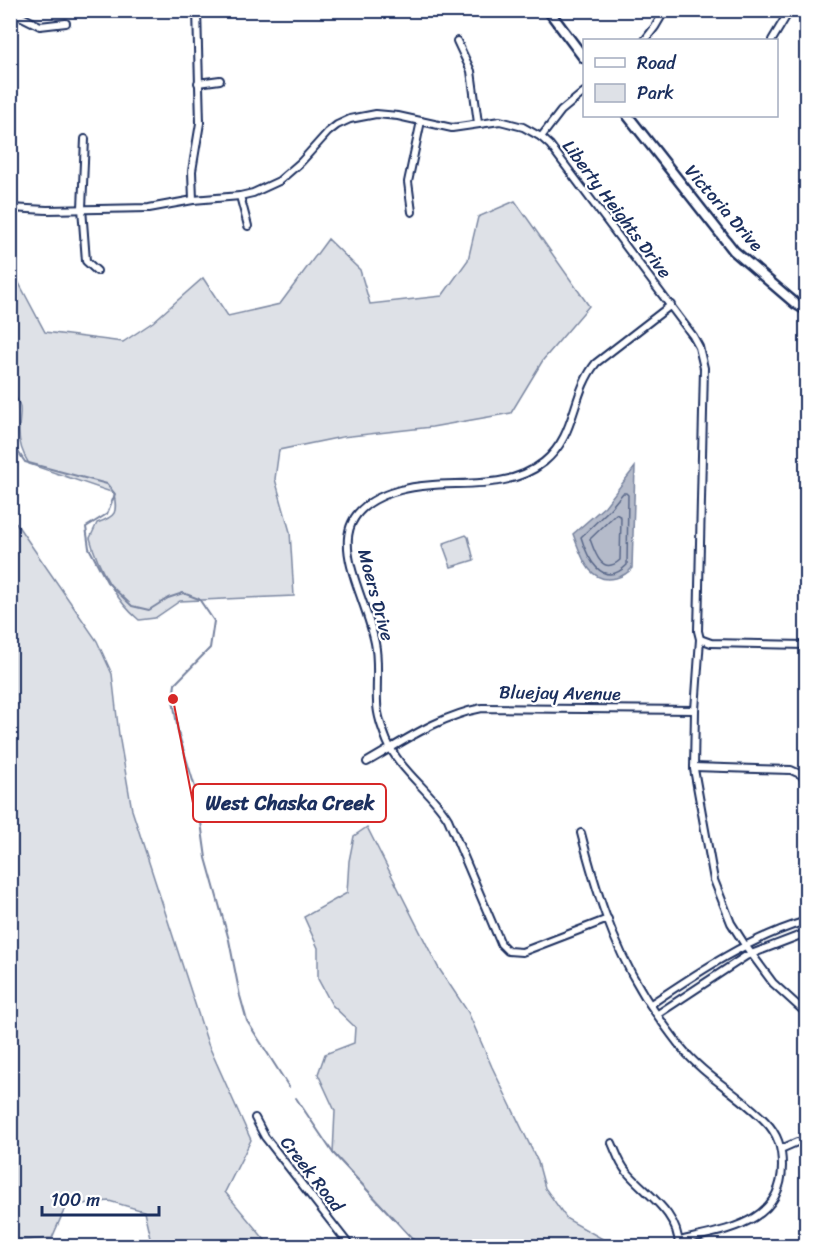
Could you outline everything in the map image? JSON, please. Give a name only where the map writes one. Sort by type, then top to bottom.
[{"type":"street","points":[[193,200],[192,171],[200,123],[197,10]]},
{"type":"street","points":[[548,10],[583,55]]},
{"type":"street","points":[[646,39],[656,27],[664,10]]},
{"type":"street","points":[[773,39],[790,10]]},
{"type":"street","points":[[10,11],[40,26],[66,23]]},
{"type":"street","points":[[457,41],[471,70],[478,123]]},
{"type":"street","points":[[198,82],[220,80]]},
{"type":"street","points":[[541,137],[561,111],[583,94]]},
{"type":"street","name":"Liberty Heights Drive","points":[[10,208],[47,210],[149,208],[253,193],[279,181],[301,162],[328,132],[350,119],[376,114],[452,128],[500,121],[541,137],[557,154],[699,347],[704,368],[698,631],[700,639]]},
{"type":"street","name":"Victoria Drive","points":[[628,117],[734,251],[796,304],[807,310]]},
{"type":"street","points":[[412,212],[408,182],[421,121]]},
{"type":"street","points":[[85,139],[82,208],[86,261],[97,271]]},
{"type":"street","points":[[240,196],[248,226]]},
{"type":"street","name":"Moers Drive","points":[[608,919],[522,952],[511,952],[505,949],[496,937],[448,819],[438,803],[400,762],[391,748],[378,716],[375,644],[346,547],[348,531],[355,515],[368,503],[401,489],[506,480],[539,466],[556,450],[568,431],[584,381],[596,363],[670,305]]},
{"type":"street","points":[[807,645],[711,643],[700,639],[694,767],[714,880],[731,923],[773,983],[807,1013]]},
{"type":"street","name":"Bluejay Avenue","points":[[366,762],[434,722],[457,713],[482,708],[695,710]]},
{"type":"street","points":[[694,767],[791,770],[802,775],[807,785]]},
{"type":"street","points":[[581,833],[587,859],[608,919],[641,991],[681,1047],[770,1126],[780,1142],[782,1169],[779,1187],[764,1211],[734,1228],[679,1244],[661,1204],[625,1171],[612,1143]]},
{"type":"street","points":[[651,1004],[745,945],[778,930],[807,921]]},
{"type":"street","points":[[658,1014],[752,954],[807,933]]},
{"type":"street","name":"Creek Road","points":[[255,1118],[270,1144],[350,1246]]},
{"type":"street","points":[[781,1149],[797,1142]]},
{"type":"green space","points":[[515,201],[589,306],[543,360],[511,413],[432,427],[342,437],[279,450],[275,479],[290,532],[294,596],[180,601],[155,618],[139,620],[123,604],[109,583],[90,538],[97,523],[114,513],[114,493],[29,464],[22,449],[19,433],[20,407],[16,397],[11,393],[11,268],[45,332],[123,342],[153,322],[203,278],[228,316],[280,304],[328,239],[360,270],[370,304],[442,296],[468,260],[478,217]]},
{"type":"green space","points":[[11,516],[97,641],[112,674],[119,735],[132,810],[208,1044],[251,1140],[225,1192],[270,1246],[152,1246],[144,1211],[109,1201],[66,1206],[52,1238],[11,1241],[10,1038],[13,1035],[10,1020]]},
{"type":"green space","points":[[466,535],[474,560],[451,567],[443,545]]},
{"type":"green space","points":[[367,827],[438,967],[468,1012],[538,1162],[545,1188],[567,1219],[615,1246],[419,1246],[333,1153],[335,1111],[318,1074],[325,1054],[354,1043],[355,1027],[332,1005],[318,979],[318,948],[304,917],[347,893],[349,861],[354,836]]},
{"type":"water","points":[[635,467],[632,568],[616,578],[599,577],[587,566],[573,534],[605,506]]},
{"type":"waterway","points":[[10,399],[15,403],[11,441],[25,462],[107,484],[115,494],[107,514],[86,527],[89,548],[107,582],[132,606],[149,610],[168,598],[183,593],[199,599],[214,621],[210,648],[175,684],[173,699],[178,732],[197,794],[206,858],[229,940],[247,1021],[289,1087]]},
{"type":"waterway","points":[[296,1098],[333,1153],[419,1246]]},
{"type":"place","name":"West Chaska Creek","points":[[173,699]]}]
